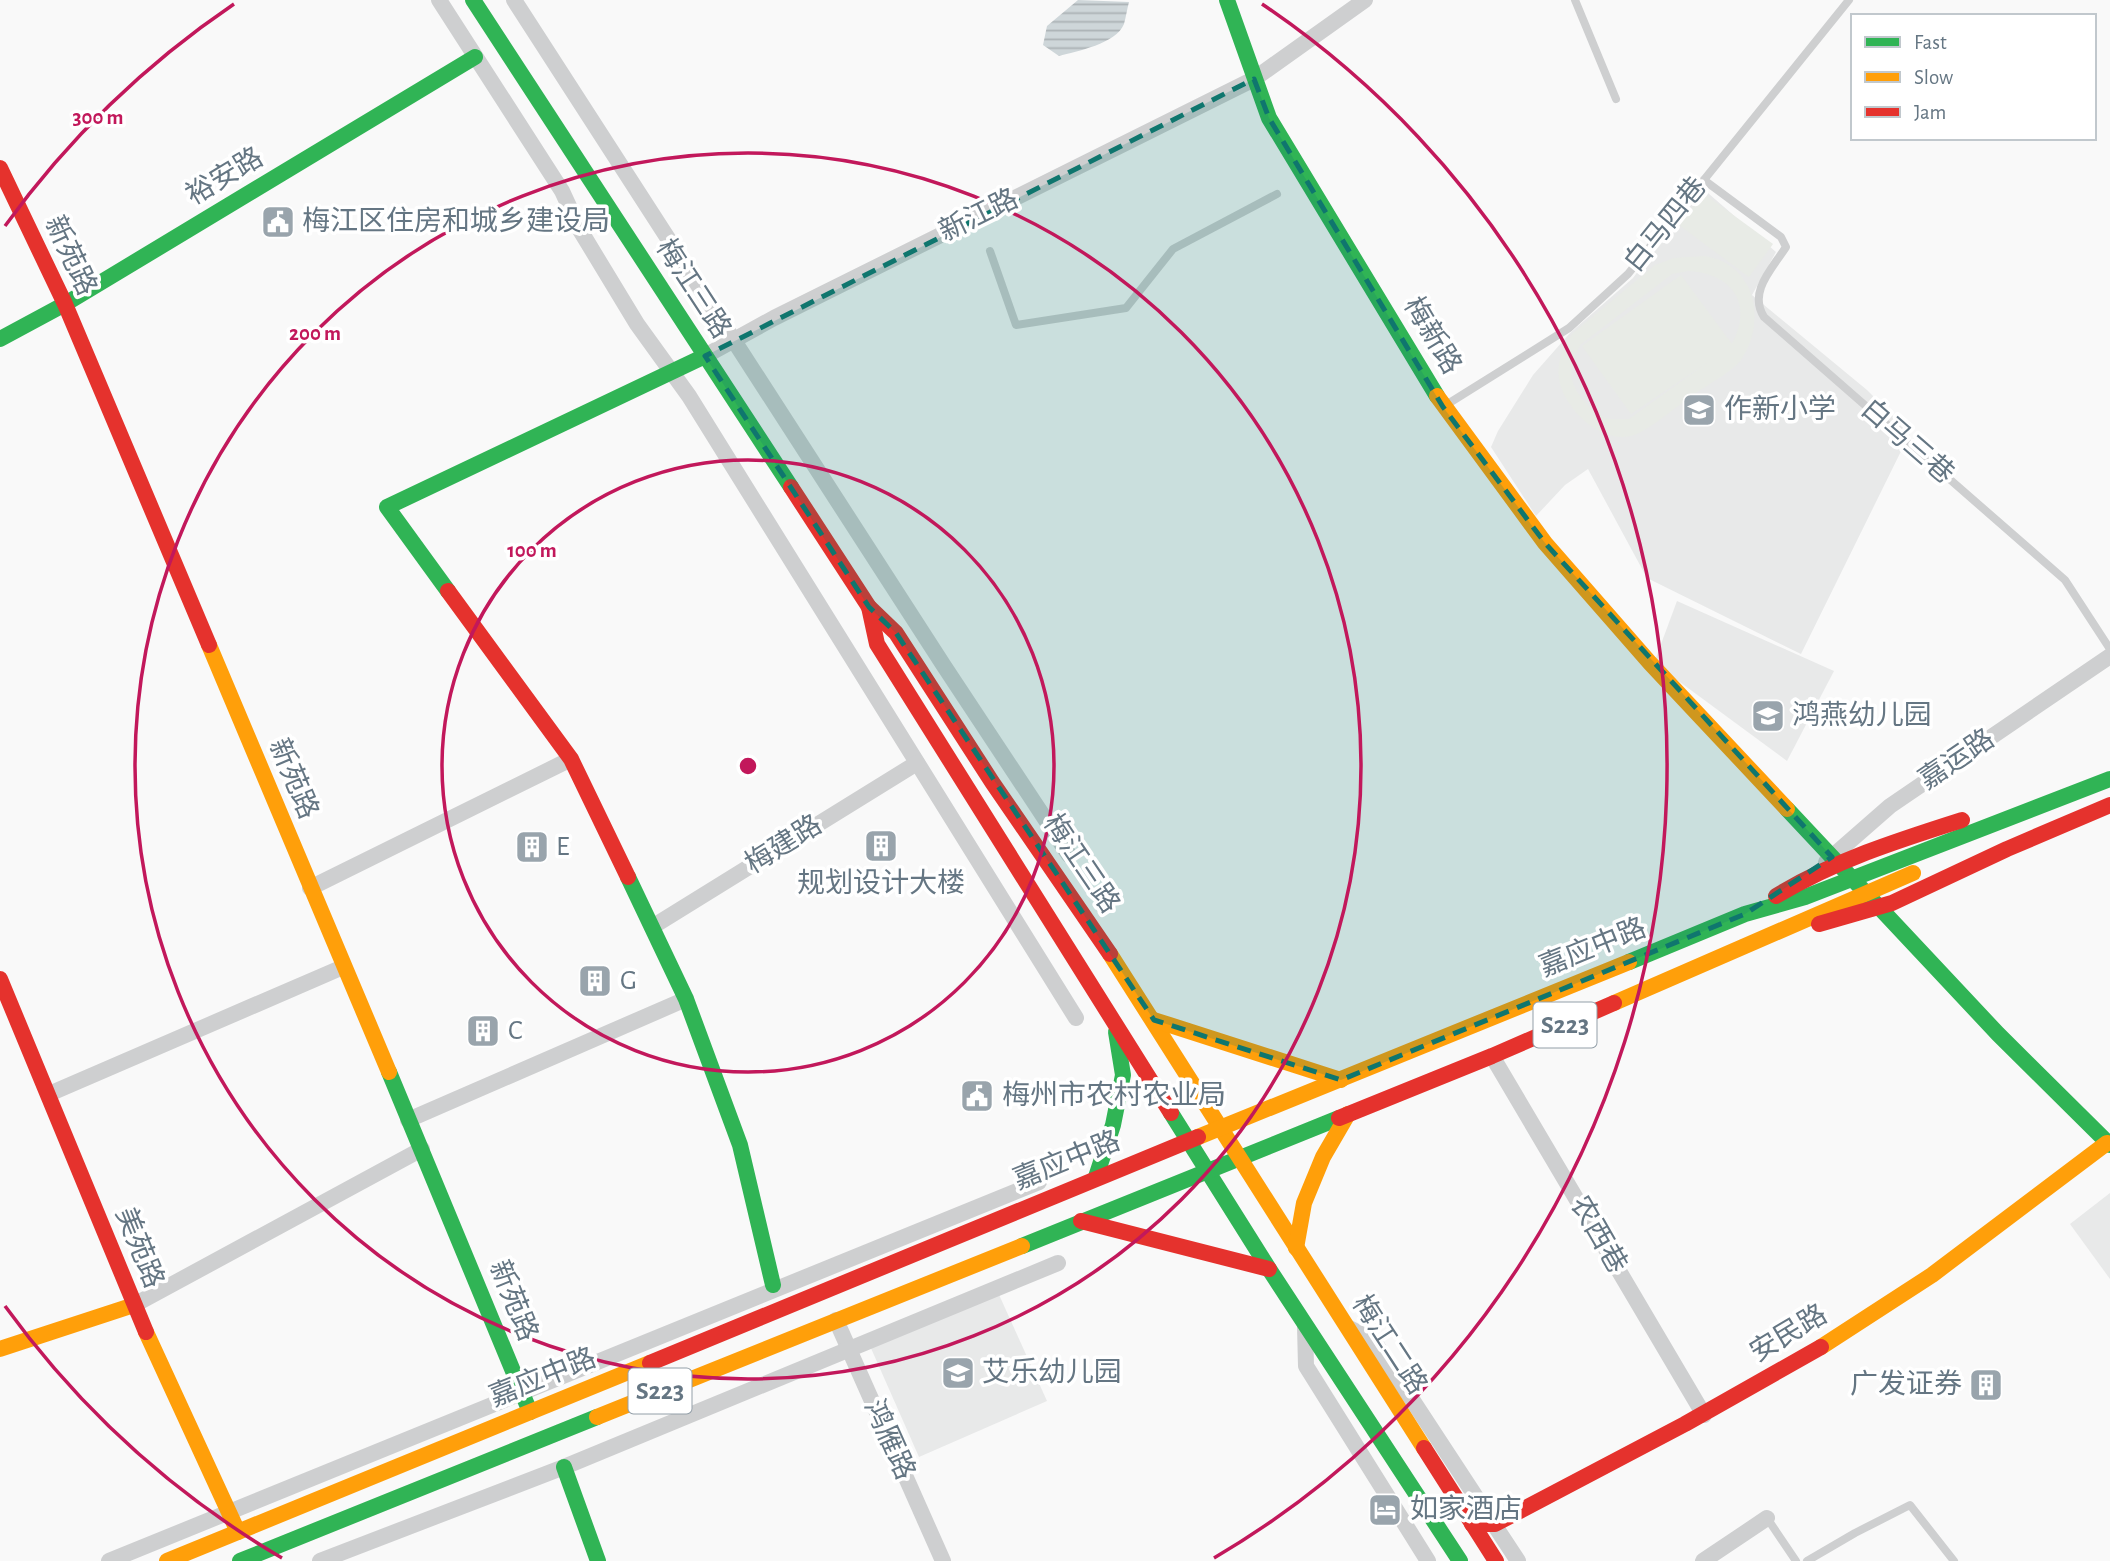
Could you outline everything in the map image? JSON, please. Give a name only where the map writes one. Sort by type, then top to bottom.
[{"type":"main road","name":"梅江三路","points":[[473,0],[869,607],[896,633],[992,782],[1154,1020],[1240,1158]]},
{"type":"main road","name":"梅新路","points":[[1227,0],[1269,118],[1443,407],[1545,543],[1650,663],[1998,1034],[2109,1144]]},
{"type":"main road","name":"裕安路","points":[[0,339],[65,304],[475,57]]},
{"type":"main road","name":"新苑路","points":[[0,168],[65,304],[422,1149],[530,1412]]},
{"type":"main road","points":[[705,356],[387,507],[571,759],[686,999],[740,1145],[773,1284]]},
{"type":"main road","name":"梅江三路","points":[[869,607],[877,644],[1207,1171]]},
{"type":"main road","name":"嘉应中路","points":[[167,1561],[1096,1177],[1341,1080],[1745,914],[1805,897],[2110,779]]},
{"type":"main road","name":"嘉应中路","points":[[240,1561],[1493,1056],[2076,804],[2110,796]]},
{"type":"main road","points":[[1745,914],[1813,874],[1881,846],[1953,824],[2002,804]]},
{"type":"main road","points":[[1780,931],[1852,918],[1888,905],[2007,849],[2110,805]]},
{"type":"main road","name":"美苑路","points":[[0,979],[134,1305],[238,1532]]},
{"type":"main road","points":[[1154,1020],[1341,1080]]},
{"type":"main road","points":[[1096,1177],[1113,1125],[1123,1075],[1114,1022]]},
{"type":"main road","points":[[1296,1248],[1304,1203],[1323,1157],[1348,1114]]},
{"type":"main road","name":"安民路","points":[[1472,1524],[1495,1524],[1704,1415],[1872,1315],[2109,1144]]},
{"type":"main road","name":"梅江二路","points":[[1240,1158],[1496,1561]]},
{"type":"main road","name":"梅江二路","points":[[1207,1171],[1460,1561]]},
{"type":"main road","points":[[1081,1221],[1269,1269]]},
{"type":"main road","points":[[0,1349],[134,1305]]},
{"type":"main road","points":[[564,1467],[598,1561]]},
{"type":"street","points":[[439,0],[562,191],[580,230],[637,324],[689,396],[1076,1018]]},
{"type":"street","points":[[514,0],[1069,855]]},
{"type":"street","name":"新江路","points":[[705,356],[774,318],[1254,79],[1365,0]]},
{"type":"street","name":"嘉运路","points":[[1813,874],[1890,806],[2110,656]]},
{"type":"street","points":[[310,888],[571,759]]},
{"type":"street","name":"梅建路","points":[[652,927],[917,763]]},
{"type":"street","points":[[49,1094],[344,967]]},
{"type":"street","points":[[408,1120],[686,999]]},
{"type":"street","name":"农西巷","points":[[1493,1056],[1704,1415]]},
{"type":"street","points":[[134,1305],[422,1149]]},
{"type":"street","points":[[109,1561],[1039,1182]]},
{"type":"street","points":[[320,1561],[564,1467],[1058,1263]]},
{"type":"street","name":"鸿雁路","points":[[836,1320],[943,1561]]},
{"type":"street","points":[[1305,1323],[1306,1366],[1429,1561]]},
{"type":"street","points":[[1346,1327],[1373,1340],[1518,1561]]},
{"type":"street","points":[[1703,1561],[1767,1518]]},
{"type":"lane","points":[[1575,0],[1616,99]]},
{"type":"lane","name":"白马四巷","points":[[1443,407],[1569,328],[1628,274],[1849,0]]},
{"type":"lane","name":"白马三巷","points":[[1704,180],[1781,237],[1786,247],[1757,293],[1758,308],[1764,317],[2065,580],[2110,649]]},
{"type":"lane","points":[[990,251],[1016,325],[1126,308],[1173,248],[1277,194]]},
{"type":"lane","points":[[1807,1561],[1910,1506],[1954,1561]]},
{"type":"lane","points":[[1767,1518],[1796,1561]]},
{"type":"highlighted area","points":[[1254,79],[1269,118],[1443,407],[1545,543],[1832,857],[1745,914],[1341,1080],[1154,1020],[896,633],[869,607],[705,356]]},
{"type":"shaded area","points":[[1078,0],[1129,2],[1124,24],[1120,31],[1105,42],[1059,56],[1043,45],[1047,26]]},
{"type":"shaded area","name":"作新小学","points":[[1701,187],[1776,252],[1752,295],[1867,390],[1910,433],[1801,654],[1647,578],[1588,469],[1565,485],[1536,516],[1491,447],[1533,375],[1570,333],[1633,278]]},
{"type":"shaded area","points":[[1703,193],[1773,244],[1749,277],[1679,225]]},
{"type":"shaded area","points":[[1704,256],[1721,261],[1735,270],[1752,296],[1755,312],[1749,345],[1741,360],[1732,369],[1648,428],[1630,436],[1608,435],[1588,424],[1566,398],[1559,373],[1561,356],[1573,333],[1655,265],[1674,258]],"holes":[[[1688,271],[1703,273],[1727,284],[1739,303],[1738,329],[1732,344],[1681,275],[1582,346],[1631,414],[1708,362],[1629,419],[1609,419],[1597,414],[1578,394],[1572,381],[1572,368],[1580,345],[1672,274]]]},
{"type":"shaded area","name":"鸿燕幼儿园","points":[[1677,601],[1834,671],[1787,761],[1654,663]]},
{"type":"shaded area","points":[[2110,1193],[2110,1279],[2070,1224]]},
{"type":"shaded area","name":"艾乐幼儿园","points":[[996,1288],[1047,1401],[919,1457],[870,1346]]},
{"type":"traffic: fast","points":[[473,0],[791,487]]},
{"type":"traffic: fast","points":[[1227,0],[1269,118],[1437,396]]},
{"type":"traffic: fast","points":[[0,339],[65,304],[475,57]]},
{"type":"traffic: fast","points":[[448,591],[387,507],[705,356]]},
{"type":"traffic: fast","points":[[1629,962],[1745,914],[1805,897],[2110,779]]},
{"type":"traffic: fast","points":[[1787,809],[1998,1034],[2110,1145]]},
{"type":"traffic: fast","points":[[628,877],[686,999],[740,1145],[773,1285]]},
{"type":"traffic: fast","points":[[1096,1177],[1113,1125],[1123,1075],[1116,1032]]},
{"type":"traffic: fast","points":[[389,1072],[530,1412]]},
{"type":"traffic: fast","points":[[1171,1113],[1269,1269],[1460,1561]]},
{"type":"traffic: fast","points":[[1022,1246],[1339,1118]]},
{"type":"traffic: fast","points":[[240,1561],[597,1417]]},
{"type":"traffic: fast","points":[[564,1467],[598,1561]]},
{"type":"traffic: slow","points":[[1437,396],[1545,543],[1650,663],[1787,809]]},
{"type":"traffic: slow","points":[[209,645],[389,1072]]},
{"type":"traffic: slow","points":[[1614,1003],[1913,873]]},
{"type":"traffic: slow","points":[[1110,954],[1424,1448]]},
{"type":"traffic: slow","points":[[1198,1137],[1629,962]]},
{"type":"traffic: slow","points":[[1154,1020],[1341,1080]]},
{"type":"traffic: slow","points":[[1296,1248],[1304,1203],[1323,1157],[1348,1114]]},
{"type":"traffic: slow","points":[[1821,1347],[1932,1275],[2107,1143]]},
{"type":"traffic: slow","points":[[597,1417],[1022,1246]]},
{"type":"traffic: slow","points":[[0,1349],[134,1305]]},
{"type":"traffic: slow","points":[[146,1332],[238,1532]]},
{"type":"traffic: slow","points":[[167,1561],[650,1363]]},
{"type":"traffic: jam","points":[[0,168],[65,304],[209,645]]},
{"type":"traffic: jam","points":[[791,487],[869,607],[896,633],[992,782],[1110,954]]},
{"type":"traffic: jam","points":[[448,591],[571,759],[628,877]]},
{"type":"traffic: jam","points":[[869,607],[877,644],[1171,1113]]},
{"type":"traffic: jam","points":[[1819,924],[1892,903],[2007,849],[2110,805]]},
{"type":"traffic: jam","points":[[1776,896],[1844,862],[1962,820]]},
{"type":"traffic: jam","points":[[0,979],[146,1332]]},
{"type":"traffic: jam","points":[[1339,1118],[1614,1003]]},
{"type":"traffic: jam","points":[[650,1363],[1198,1137]]},
{"type":"traffic: jam","points":[[1081,1221],[1269,1269]]},
{"type":"traffic: jam","points":[[1472,1524],[1495,1524],[1685,1424],[1821,1347]]},
{"type":"traffic: jam","points":[[1424,1448],[1496,1561]]},
{"type":"place","name":"梅江区住房和城乡建设局","points":[[278,222]]},
{"type":"place","name":"作新小学","points":[[1699,410]]},
{"type":"place","name":"鸿燕幼儿园","points":[[1768,716]]},
{"type":"place","name":"规划设计大楼","points":[[881,846]]},
{"type":"place","name":"E","points":[[532,847]]},
{"type":"place","name":"G","points":[[595,981]]},
{"type":"place","name":"C","points":[[483,1031]]},
{"type":"place","name":"梅州市农村农业局","points":[[977,1096]]},
{"type":"place","name":"艾乐幼儿园","points":[[958,1373]]},
{"type":"place","name":"广发证券","points":[[1986,1385]]},
{"type":"place","name":"如家酒店","points":[[1385,1510]]}]
